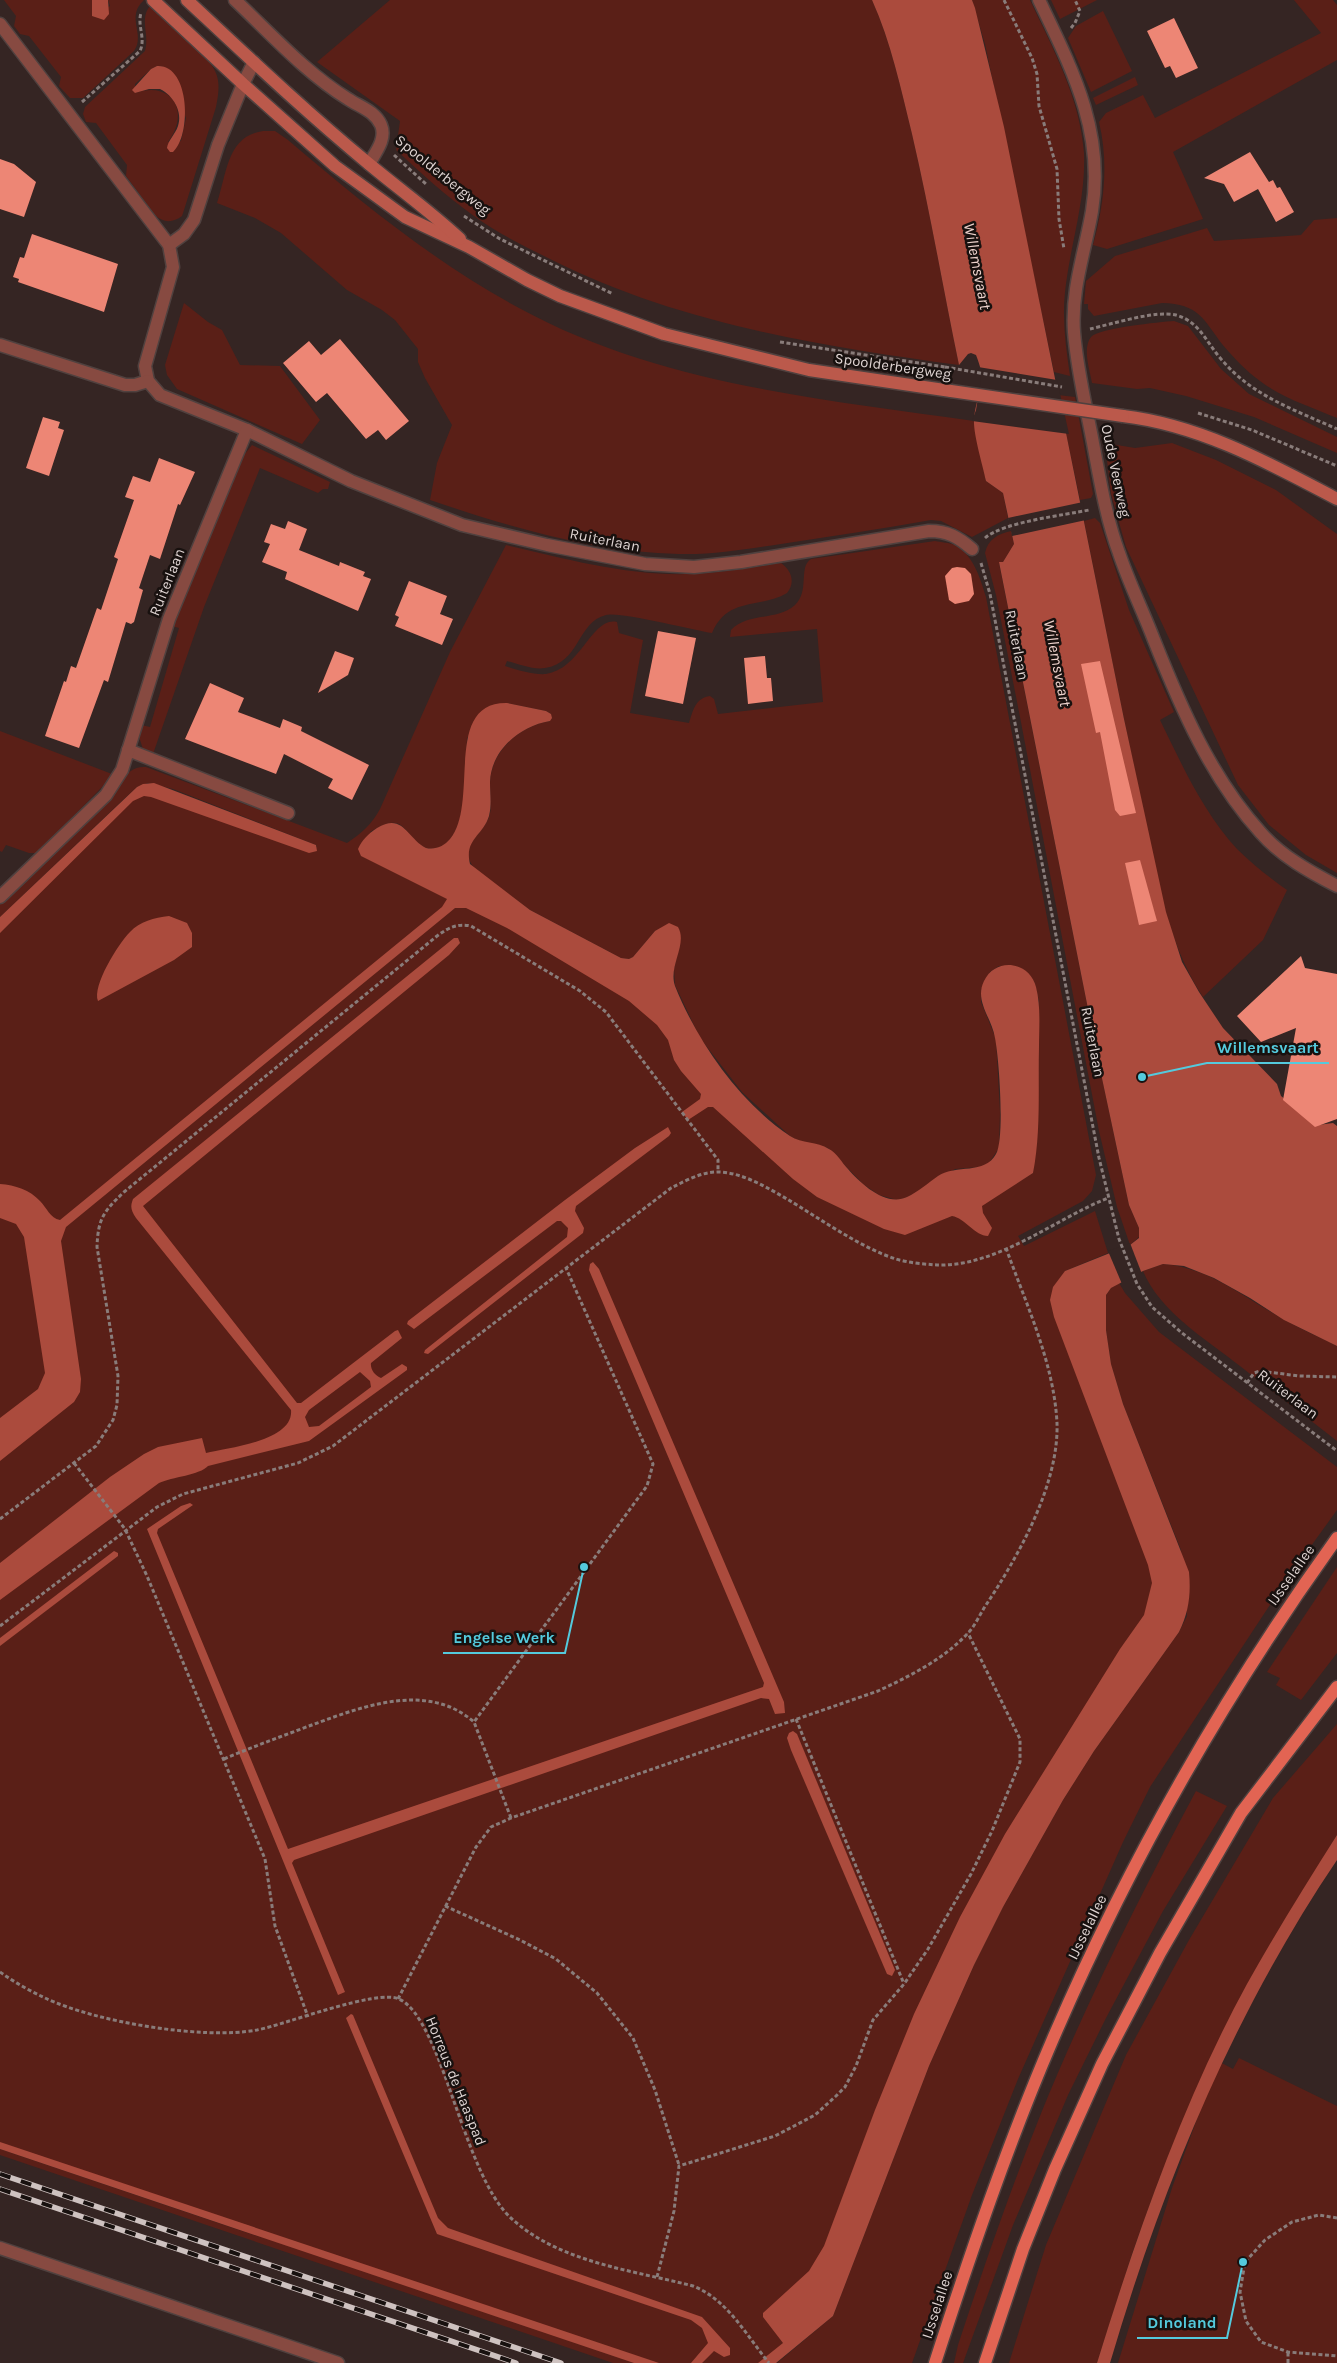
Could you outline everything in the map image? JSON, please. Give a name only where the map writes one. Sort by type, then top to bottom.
[{"type":"main road","name":"Spoolderbergweg","points":[[187,0],[369,164],[433,214],[469,247]]},
{"type":"main road","name":"Spoolderbergweg","points":[[148,3],[335,166],[405,217],[469,247],[560,296],[664,334],[809,370],[1146,419],[1190,431],[1242,450],[1337,499]]},
{"type":"main road","name":"Spoolderbergweg","points":[[1319,489],[1337,503]]},
{"type":"main road","name":"IJsselallee","points":[[934,2363],[967,2265],[1051,2043],[1117,1901],[1209,1733],[1293,1599],[1337,1538]]},
{"type":"main road","points":[[986,2363],[1023,2249],[1059,2160],[1102,2064],[1160,1953],[1241,1813],[1337,1687]]},
{"type":"street","name":"Spoolderbergweg","points":[[235,0],[313,73],[376,117],[382,127],[383,136],[369,164]]},
{"type":"street","name":"Oude Veerweg","points":[[1039,0],[1080,92],[1094,143],[1092,209],[1077,276],[1074,332],[1080,375],[1105,508],[1119,553],[1178,700],[1224,784],[1262,835],[1296,862],[1337,886]]},
{"type":"street","points":[[0,24],[168,245],[173,261],[170,279],[147,355],[146,375],[148,381],[135,386],[125,385],[0,345]]},
{"type":"street","points":[[168,245],[184,234],[194,220],[218,145],[254,62]]},
{"type":"street","name":"Ruiterlaan","points":[[148,381],[160,396],[247,430],[351,482],[462,524],[547,545],[645,564],[694,567],[741,562],[940,531],[954,535],[972,549]]},
{"type":"street","name":"Ruiterlaan","points":[[0,897],[106,795],[122,770],[169,619],[247,430]]},
{"type":"street","points":[[128,750],[288,813]]},
{"type":"street","points":[[0,2248],[338,2363]]},
{"type":"path","points":[[1004,0],[1032,58],[1037,74],[1039,106],[1057,169],[1062,241],[1070,268],[1077,276]]},
{"type":"path","points":[[1057,38],[1075,23],[1080,11],[1075,0]]},
{"type":"path","points":[[68,114],[140,50],[142,38],[139,22],[148,3]]},
{"type":"path","name":"Spoolderbergweg","points":[[380,145],[401,160],[432,190]]},
{"type":"path","name":"Spoolderbergweg","points":[[458,211],[500,239],[615,295]]},
{"type":"path","points":[[1074,332],[1162,314],[1183,318],[1199,328],[1221,359],[1247,384],[1274,402],[1337,429]]},
{"type":"path","name":"Spoolderbergweg","points":[[779,342],[1071,388]]},
{"type":"path","points":[[972,549],[991,532],[1010,526],[1092,509]]},
{"type":"path","name":"Ruiterlaan","points":[[972,549],[982,566],[990,594],[1099,1158],[1119,1239],[1137,1284],[1152,1307],[1247,1383],[1337,1451]]},
{"type":"path","points":[[0,1519],[96,1446],[113,1420],[117,1405],[117,1368],[97,1247],[98,1230],[106,1210],[130,1186],[429,942],[454,926],[463,924],[471,926],[580,991],[606,1012],[718,1160],[718,1172]]},
{"type":"path","points":[[0,1626],[125,1529],[157,1507],[183,1494],[298,1463],[333,1446],[671,1188],[698,1176],[718,1172],[746,1178],[863,1243],[896,1259],[939,1265],[958,1264],[991,1256],[1084,1207],[1108,1198]]},
{"type":"path","points":[[0,1972],[47,1999],[72,2008],[166,2029],[220,2033],[256,2030],[308,2017],[370,1998],[390,1997],[398,1999],[482,1837],[491,1827],[511,1818],[856,1699],[906,1678],[951,1648],[968,1633],[1002,1579],[1026,1533],[1049,1479],[1056,1449],[1056,1422],[1052,1382],[1006,1248]]},
{"type":"path","points":[[474,1722],[647,1486],[652,1473],[653,1464],[566,1268]]},
{"type":"path","points":[[1247,1383],[1254,1373],[1260,1371],[1298,1376],[1337,1377]]},
{"type":"path","points":[[74,1463],[125,1529],[147,1576],[265,1859],[275,1926],[308,2017]]},
{"type":"path","points":[[679,2166],[775,2136],[814,2115],[845,2087],[856,2066],[873,2020],[904,1984],[928,1949],[971,1874],[992,1831],[1020,1762],[1020,1739],[968,1633]]},
{"type":"path","points":[[224,1759],[248,1748],[368,1706],[395,1701],[416,1700],[438,1704],[466,1715],[474,1722],[511,1818]]},
{"type":"path","points":[[796,1719],[904,1984]]},
{"type":"path","points":[[445,1906],[520,1940],[556,1959],[597,1993],[633,2038],[655,2090],[679,2166],[674,2211],[657,2276]]},
{"type":"path","name":"Horreus de Haaspad","points":[[398,1999],[413,2010],[426,2031],[476,2161],[491,2191],[508,2215],[546,2242],[576,2256],[693,2286],[715,2297],[769,2363]]},
{"type":"path","points":[[1337,2218],[1319,2215],[1292,2222],[1265,2240],[1245,2262],[1240,2292],[1246,2321],[1261,2342],[1288,2352],[1337,2356]]},
{"type":"path","points":[[1288,2352],[1288,2363]]},
{"type":"shaded area","points":[[4,0],[92,0],[92,16],[110,6],[108,0],[144,0],[136,13],[137,45],[134,51],[83,98],[70,98],[59,86],[61,77],[29,36],[20,34],[14,26],[16,16]]},
{"type":"shaded area","points":[[390,0],[872,0],[879,16],[900,83],[931,221],[959,365],[802,340],[698,316],[598,281],[540,254],[492,228],[424,176],[396,150],[400,121],[317,62]]},
{"type":"shaded area","points":[[972,0],[1030,0],[1064,74],[1077,113],[1084,153],[1084,171],[1083,188],[1064,302],[1065,334],[1070,376],[1054,372],[985,44]]},
{"type":"shaded area","points":[[1051,0],[1097,0],[1060,19]]},
{"type":"shaded area","points":[[1294,0],[1333,0],[1337,5],[1337,60],[1173,152],[1203,219],[1107,249],[1093,245],[1104,184],[1104,153],[1099,122],[1106,113],[1143,95],[1155,118],[1321,33]]},
{"type":"shaded area","points":[[150,6],[198,49],[213,68],[218,84],[216,107],[182,216],[172,221],[161,220],[155,215],[126,176],[127,165],[96,123],[86,122],[83,114],[85,107],[145,51],[145,16]],"holes":[[[162,66],[186,118],[181,141],[168,142],[175,131],[178,120],[174,101],[168,95],[159,91],[148,90],[135,93],[135,84],[151,69]]]},
{"type":"shaded area","points":[[1103,11],[1132,71],[1091,92],[1068,38],[1076,26]]},
{"type":"shaded area","points":[[1135,77],[1138,85],[1096,105],[1093,98]]},
{"type":"shaded area","points":[[275,131],[288,140],[399,230],[457,271],[519,308],[572,334],[627,355],[741,385],[857,405],[974,421],[986,481],[1003,493],[1008,518],[972,537],[941,521],[931,520],[743,550],[704,554],[679,554],[616,549],[584,543],[490,520],[430,500],[437,463],[452,425],[425,378],[418,362],[418,349],[395,320],[382,310],[347,290],[281,233],[255,218],[217,203],[226,168],[235,148],[251,134]]},
{"type":"shaded area","points":[[1337,218],[1337,418],[1287,397],[1260,381],[1222,344],[1199,314],[1184,306],[1162,303],[1094,316],[1088,309],[1088,304],[1084,304],[1086,281],[1115,256],[1207,228],[1214,241],[1301,235],[1314,220]]},
{"type":"shaded area","points":[[184,303],[208,322],[222,330],[240,365],[280,366],[320,420],[302,444],[177,389],[167,375],[165,365]]},
{"type":"shaded area","points":[[1174,321],[1188,326],[1221,369],[1249,394],[1337,437],[1337,453],[1254,417],[1186,396],[1150,388],[1137,389],[1092,383],[1087,353],[1088,342],[1091,337],[1117,328]]},
{"type":"shaded area","points":[[1058,395],[1075,397],[1093,494],[1091,498],[1080,500]]},
{"type":"shaded area","points":[[1105,443],[1135,448],[1172,443],[1216,460],[1276,490],[1337,534],[1337,873],[1306,855],[1269,825],[1238,785],[1126,547],[1111,494]]},
{"type":"shaded area","points":[[252,445],[330,482],[328,489],[323,489],[318,493],[260,468],[204,607],[153,754],[143,749],[138,734],[141,725],[150,727],[179,628],[172,626],[244,455]]},
{"type":"shaded area","points":[[1095,518],[1100,523],[1129,610],[1174,712],[1160,720],[1185,771],[1203,804],[1237,849],[1261,871],[1287,890],[1263,940],[1203,997],[1179,951],[1170,927],[1157,876],[1084,521]]},
{"type":"shaded area","points":[[1011,531],[1014,544],[1003,562],[999,563],[1100,1069],[1129,1205],[1139,1228],[1139,1237],[1130,1245],[1117,1207],[1099,1131],[996,595],[985,553],[986,548],[994,538]]},
{"type":"shaded area","points":[[935,541],[953,544],[962,550],[972,561],[981,582],[986,597],[1096,1175],[1092,1191],[1083,1201],[1018,1236],[1024,1246],[1095,1211],[1108,1253],[1065,1271],[1172,1584],[1006,1862],[794,2338],[765,2363],[613,2363],[0,2155],[0,2149],[263,2238],[0,2146],[0,925],[137,795],[160,791],[317,847],[173,789],[148,783],[137,787],[0,917],[0,904],[105,804],[127,774],[138,767],[146,767],[347,843],[362,832],[377,815],[450,652],[506,545],[597,566],[667,574],[713,573],[781,563],[790,573],[792,581],[787,593],[777,598],[745,605],[727,613],[719,621],[712,633],[640,618],[606,615],[596,619],[589,626],[572,651],[556,665],[536,668],[507,661],[505,666],[536,674],[546,674],[558,670],[577,654],[600,627],[608,622],[617,622],[619,633],[643,640],[630,713],[689,723],[698,702],[710,696],[714,699],[718,714],[823,702],[817,629],[730,637],[731,630],[738,624],[754,618],[780,613],[795,605],[802,593],[805,568],[811,559]],"holes":[[[507,703],[546,711],[551,714],[550,721],[528,728],[518,734],[509,741],[496,760],[490,783],[491,804],[489,817],[469,848],[470,862],[476,870],[530,910],[621,958],[629,959],[633,957],[655,931],[679,948],[674,969],[675,985],[700,1038],[742,1092],[790,1136],[803,1143],[828,1148],[863,1184],[879,1195],[897,1200],[908,1197],[955,1169],[980,1167],[989,1163],[999,1148],[1000,1112],[996,1039],[981,1002],[981,990],[990,972],[999,966],[1034,981],[1039,1001],[1038,1096],[1033,1173],[994,1197],[874,1211],[701,1068],[643,987],[370,832],[382,826],[397,823],[426,848],[441,847],[451,838],[458,824],[463,806],[467,768],[467,738]]]},
{"type":"shaded area","points":[[0,731],[112,774],[105,784],[37,853],[29,853],[6,845],[2,852],[0,851]]},
{"type":"shaded area","points":[[1163,1264],[1197,1271],[1227,1285],[1291,1324],[1337,1346],[1337,1441],[1172,1312],[1151,1286],[1143,1271]]},
{"type":"shaded area","points":[[1119,1283],[1125,1293],[1159,1332],[1337,1467],[1337,1510],[1285,1582],[1150,1787],[1123,1842],[1018,2079],[972,2195],[912,2363],[777,2363],[833,2316],[929,2066],[974,1965],[1003,1907],[1063,1800],[1094,1751],[1179,1632],[1187,1616],[1181,1550],[1123,1404],[1111,1364],[1106,1330],[1105,1304],[1106,1295],[1111,1288]]},
{"type":"shaded area","points":[[1337,1567],[1337,1653],[1301,1700],[1276,1685],[1280,1678],[1267,1672]]},
{"type":"shaded area","points":[[1337,1724],[1337,1835],[1247,1985],[1185,2117],[1158,2182],[1133,2251],[1097,2363],[1009,2363],[1046,2245],[1126,2055],[1189,1940],[1273,1798]]},
{"type":"shaded area","points":[[1196,1791],[1227,1806],[1163,1911],[1106,2018],[1068,2095],[1013,2225],[963,2363],[954,2363],[958,2345],[998,2227],[1059,2070],[1115,1949]]},
{"type":"shaded area","points":[[1239,2058],[1337,2106],[1337,2363],[1118,2363],[1172,2188],[1218,2061],[1233,2069]]},
{"type":"water","points":[[92,0],[108,0],[109,14],[104,20],[92,16]]},
{"type":"water","points":[[872,0],[972,0],[975,8],[1004,127],[1124,719],[1166,912],[1182,962],[1223,1028],[1277,1084],[1281,1096],[1318,1125],[1333,1123],[1337,1126],[1337,1346],[1284,1320],[1214,1278],[1184,1266],[1163,1264],[1143,1271],[1111,1288],[1106,1295],[1106,1330],[1111,1364],[1123,1404],[1189,1572],[1190,1588],[1185,1617],[1179,1632],[1094,1751],[1063,1800],[1003,1907],[974,1965],[929,2066],[833,2316],[776,2363],[758,2363],[783,2343],[763,2317],[763,2313],[809,2271],[824,2246],[875,2110],[914,2014],[960,1917],[1005,1834],[1120,1649],[1144,1615],[1152,1583],[1148,1565],[1054,1317],[1050,1300],[1053,1287],[1065,1271],[1130,1245],[1139,1238],[1139,1228],[1129,1205],[1100,1069],[999,562],[1003,562],[1014,544],[1003,493],[986,481],[977,441],[974,419],[982,375],[976,355],[968,354],[959,365],[931,221],[900,83],[879,16]]},
{"type":"water","points":[[157,66],[168,68],[176,76],[182,88],[185,102],[183,131],[179,143],[173,152],[170,152],[167,148],[179,121],[176,104],[169,95],[160,89],[149,89],[135,93],[132,90],[151,69]]},
{"type":"water","points":[[507,703],[546,711],[551,714],[552,718],[550,721],[528,728],[518,734],[509,741],[496,760],[490,782],[491,803],[489,816],[472,843],[469,856],[470,864],[530,910],[621,958],[629,959],[633,957],[655,931],[669,923],[678,927],[681,941],[674,971],[675,986],[695,1028],[722,1069],[737,1088],[771,1122],[795,1139],[824,1146],[832,1151],[853,1175],[874,1192],[891,1199],[907,1197],[945,1172],[985,1165],[996,1154],[999,1145],[1001,1116],[997,1048],[993,1031],[982,1003],[981,988],[989,973],[1004,965],[1012,965],[1027,972],[1033,979],[1039,1002],[1038,1126],[1033,1173],[982,1206],[983,1213],[992,1228],[988,1236],[979,1233],[957,1217],[952,1216],[905,1235],[884,1229],[817,1197],[793,1179],[713,1107],[708,1107],[688,1120],[682,1112],[700,1099],[701,1094],[681,1071],[674,1060],[668,1040],[657,1025],[629,1001],[507,928],[466,908],[455,908],[66,1227],[61,1241],[81,1379],[80,1392],[74,1402],[0,1461],[0,1418],[38,1389],[45,1373],[24,1237],[16,1224],[0,1218],[0,1184],[17,1187],[32,1194],[51,1215],[60,1220],[442,907],[447,899],[361,856],[358,849],[363,840],[374,830],[393,823],[404,828],[426,848],[436,848],[448,841],[458,823],[462,802],[468,736],[475,719],[487,707]]},
{"type":"water","points":[[154,783],[316,845],[317,851],[309,853],[144,796],[133,801],[0,933],[0,917],[137,787],[143,784]]},
{"type":"water","points":[[169,916],[187,923],[192,933],[192,947],[174,960],[98,1001],[97,994],[102,976],[125,938],[134,928],[143,923]]},
{"type":"water","points":[[454,938],[458,938],[460,943],[449,955],[143,1206],[297,1403],[301,1403],[398,1330],[402,1338],[371,1363],[371,1368],[381,1378],[402,1364],[407,1367],[407,1370],[309,1441],[208,1466],[199,1472],[159,1483],[0,1600],[0,1563],[110,1477],[144,1454],[158,1447],[202,1438],[206,1453],[243,1445],[271,1436],[282,1429],[289,1421],[291,1410],[136,1218],[132,1208],[133,1199]],"holes":[[[360,1372],[370,1381],[371,1387],[319,1426],[309,1427],[305,1417],[309,1410]]]},
{"type":"water","points":[[668,1127],[671,1133],[669,1136],[576,1206],[575,1211],[584,1228],[583,1233],[428,1354],[424,1353],[425,1350],[567,1237],[568,1228],[561,1221],[557,1221],[414,1329],[407,1324],[408,1321],[565,1200],[635,1148]]},
{"type":"water","points":[[593,1262],[599,1269],[784,1702],[785,1713],[775,1714],[769,1699],[761,1698],[294,1860],[292,1863],[345,1992],[338,1995],[147,1529],[181,1506],[190,1503],[193,1505],[158,1529],[157,1533],[288,1849],[763,1687],[764,1683],[589,1270],[590,1264]]},
{"type":"water","points":[[114,1551],[118,1553],[118,1556],[0,1646],[0,1638]]},
{"type":"water","points":[[793,1731],[797,1734],[895,1970],[892,1976],[887,1974],[791,1750],[787,1738],[789,1733]]},
{"type":"water","points":[[1337,1835],[1337,1860],[1265,1979],[1233,2040],[1204,2103],[1153,2231],[1110,2363],[1097,2363],[1145,2218],[1202,2075],[1247,1984]]},
{"type":"water","points":[[351,2014],[438,2218],[448,2228],[702,2317],[730,2348],[730,2355],[724,2357],[714,2351],[702,2363],[691,2363],[708,2343],[702,2328],[691,2320],[437,2234],[346,2018]]},
{"type":"water","points":[[0,2142],[659,2363],[634,2363],[0,2149]]},
{"type":"pier","points":[[978,367],[1057,380],[1069,434],[972,421],[976,410],[981,380]]},
{"type":"pier","points":[[1083,502],[1086,520],[1012,536],[1008,518]]},
{"type":"pier","points":[[1130,1243],[1142,1274],[1122,1284],[1108,1251]]},
{"type":"building","points":[[1174,18],[1198,68],[1176,78],[1170,66],[1165,68],[1147,31]]},
{"type":"building","points":[[1250,152],[1269,182],[1273,180],[1277,188],[1280,187],[1294,212],[1276,222],[1258,189],[1234,202],[1224,184],[1204,178]]},
{"type":"building","points":[[0,159],[14,164],[36,182],[24,217],[0,209]]},
{"type":"building","points":[[32,234],[118,264],[104,312],[18,282],[19,279],[13,277],[20,257],[24,258]]},
{"type":"building","points":[[340,339],[409,421],[386,440],[378,430],[366,439],[327,393],[316,402],[283,363],[309,341],[321,355]]},
{"type":"building","points":[[43,417],[60,422],[58,428],[64,430],[49,476],[26,468]]},
{"type":"building","points":[[159,458],[195,472],[180,505],[178,504],[160,559],[150,555],[139,588],[143,590],[134,622],[131,624],[126,622],[108,682],[104,680],[79,748],[45,736],[64,681],[66,682],[71,666],[76,668],[97,608],[101,610],[118,559],[114,557],[134,500],[125,497],[133,476],[150,482]]},
{"type":"building","points":[[288,521],[307,529],[299,550],[339,566],[340,562],[365,572],[363,576],[371,579],[358,611],[285,579],[287,572],[262,562],[270,544],[264,542],[271,524],[285,529]]},
{"type":"building","points":[[952,568],[965,568],[971,574],[974,594],[969,601],[955,604],[949,600],[945,576]]},
{"type":"building","points":[[409,581],[447,596],[440,614],[453,619],[442,645],[395,626],[399,617],[395,615]]},
{"type":"building","points":[[658,631],[696,638],[683,704],[645,696]]},
{"type":"building","points":[[335,651],[354,658],[348,675],[318,693]]},
{"type":"building","points":[[765,656],[767,678],[771,678],[773,701],[748,704],[744,658]]},
{"type":"building","points":[[1100,661],[1136,813],[1120,816],[1115,810],[1100,732],[1096,733],[1081,664]]},
{"type":"building","points":[[210,683],[244,698],[238,712],[280,728],[283,719],[302,727],[301,731],[369,765],[352,800],[328,788],[333,779],[284,754],[276,774],[185,739]]},
{"type":"building","points":[[1140,860],[1157,921],[1139,925],[1125,863]]},
{"type":"building","points":[[1301,956],[1305,968],[1337,974],[1337,1119],[1315,1127],[1283,1100],[1296,1028],[1261,1042],[1237,1016]]},
{"type":"railway","points":[[0,2174],[561,2363]]},
{"type":"railway","points":[[0,2189],[516,2363]]},
{"type":"place","name":"Willemsvaart","points":[[1142,1077]]},
{"type":"place","name":"Engelse Werk","points":[[584,1567]]},
{"type":"place","name":"Dinoland","points":[[1243,2262]]}]
